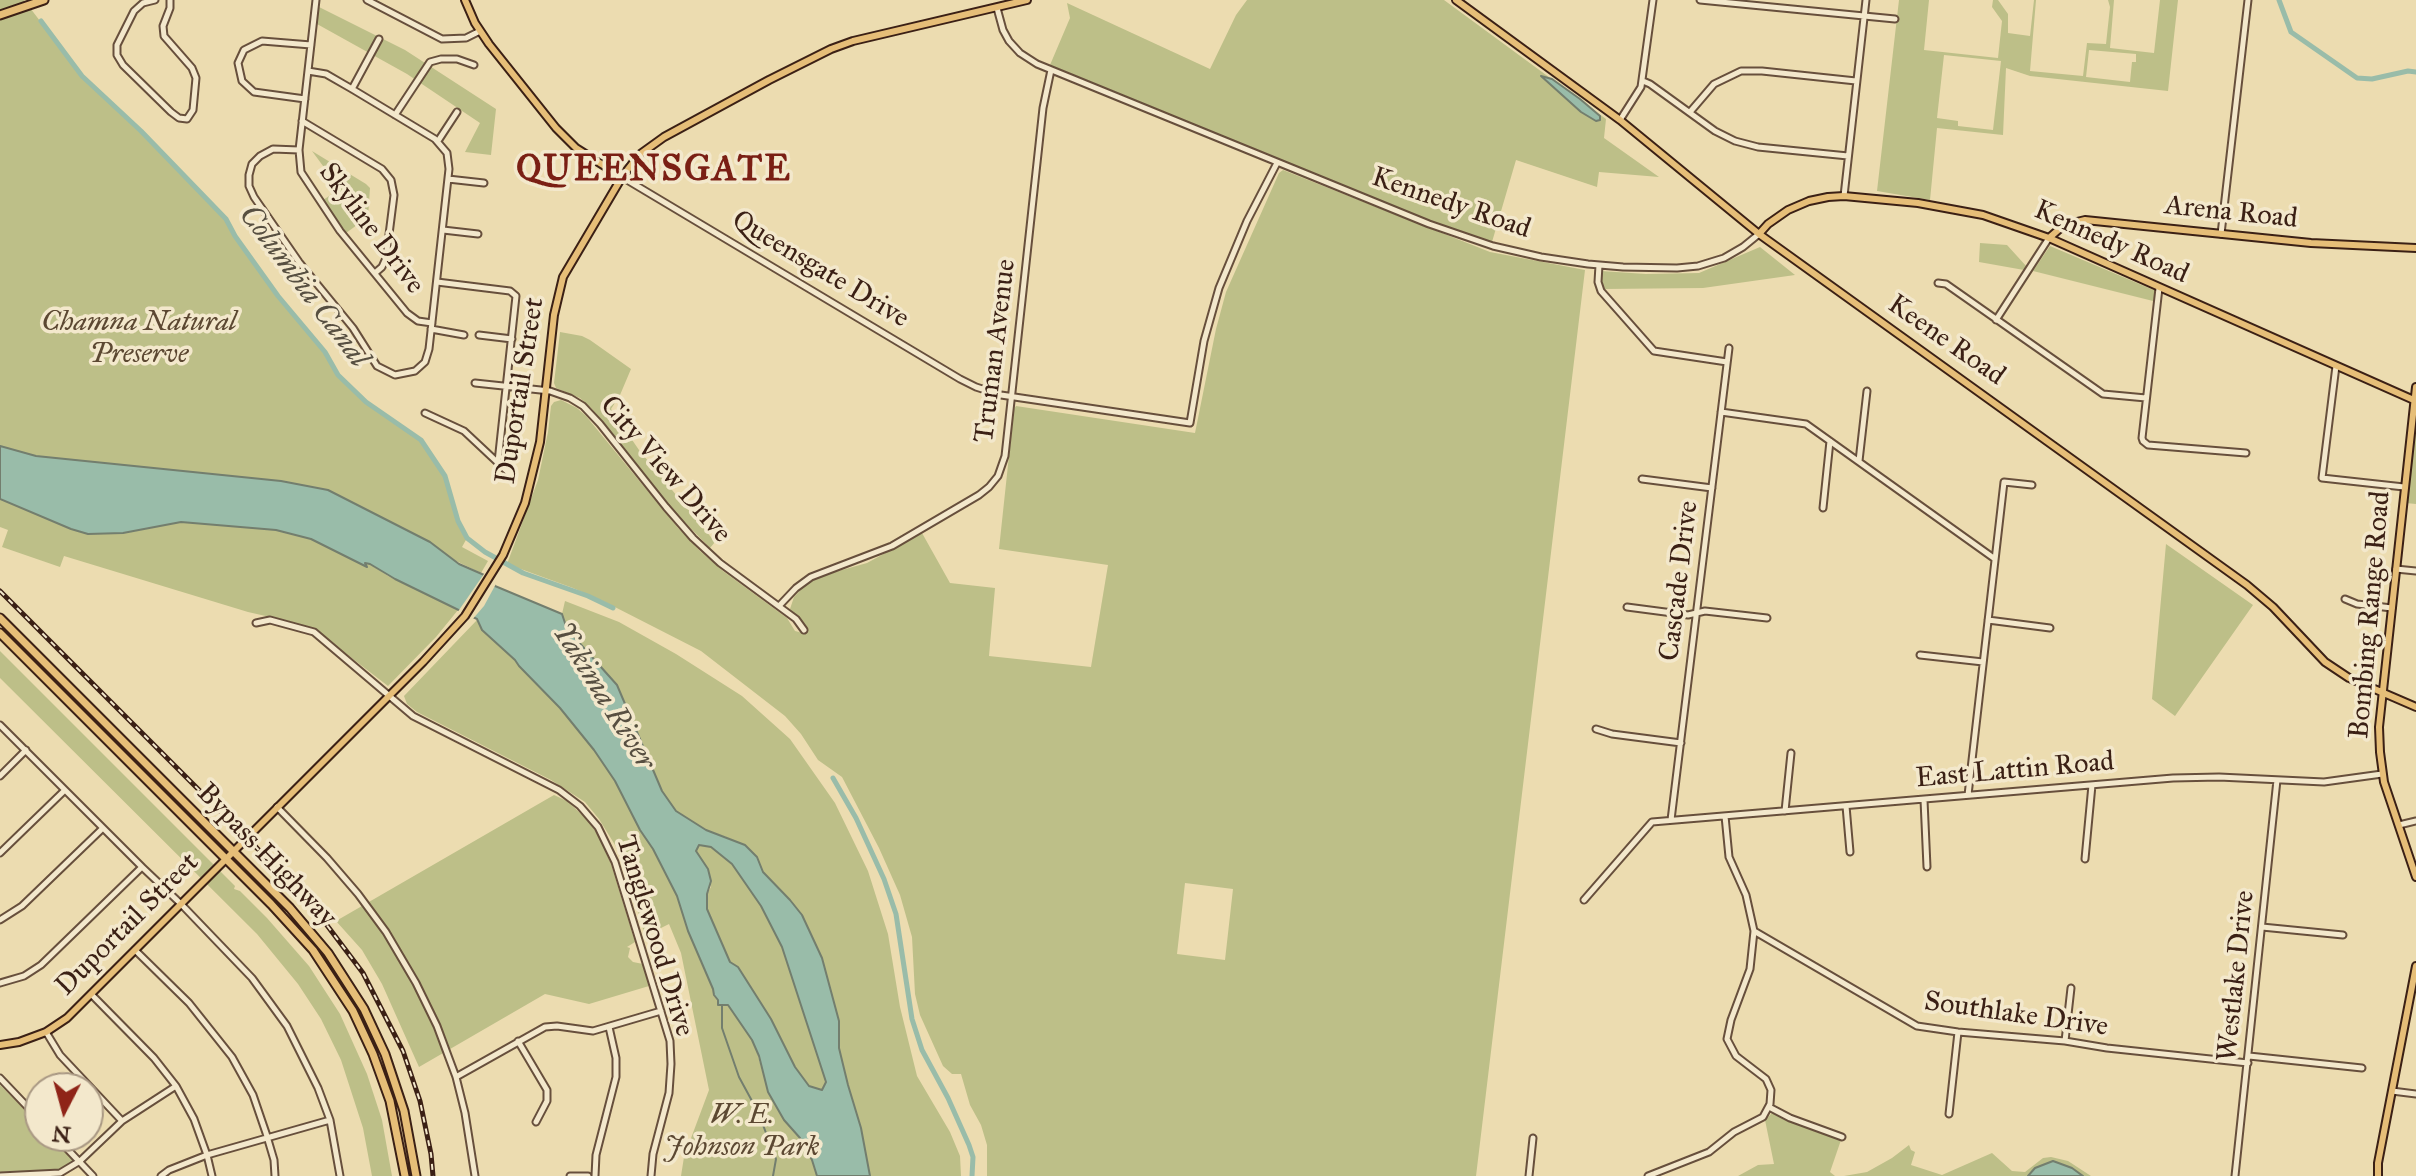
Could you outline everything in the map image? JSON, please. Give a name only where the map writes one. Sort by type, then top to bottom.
[{"type":"highway","points":[[0,15],[44,0]]},
{"type":"highway","name":"Bypass Highway","points":[[0,618],[310,929],[364,1009],[385,1054],[410,1136],[416,1176]]},
{"type":"highway","name":"Bypass Highway","points":[[0,633],[301,936],[327,969],[353,1011],[373,1054],[390,1101],[405,1176]]},
{"type":"main road","name":"Queensgate Drive","points":[[465,0],[480,31],[542,113],[566,139],[622,177]]},
{"type":"main road","name":"Duportail Street","points":[[0,1045],[46,1032],[67,1018],[446,639],[465,616],[493,574],[525,503],[535,467],[554,315],[563,277],[622,177],[639,155],[659,140],[823,52],[853,41],[1027,0]]},
{"type":"main road","name":"Keene Road","points":[[1456,0],[1620,120],[1759,234],[2247,585],[2273,607],[2325,662],[2349,678],[2416,707]]},
{"type":"main road","name":"Kennedy Road","points":[[1759,234],[1779,215],[1798,205],[1844,196],[1965,211],[2049,238],[2415,401]]},
{"type":"main road","name":"Arena Road","points":[[2049,238],[2064,225],[2085,220],[2311,243],[2416,248]]},
{"type":"main road","name":"Bombing Range Road","points":[[2416,387],[2379,727],[2382,774],[2416,877]]},
{"type":"main road","points":[[2378,1176],[2416,966]]},
{"type":"street","points":[[155,0],[143,3],[134,11],[117,45],[117,55],[123,65],[171,112],[188,122],[193,110],[196,78],[192,68],[164,36],[163,26],[170,0]]},
{"type":"street","name":"Skyline Drive","points":[[316,0],[299,166],[340,231],[412,317],[432,326]]},
{"type":"street","points":[[367,0],[442,39],[466,38],[480,31]]},
{"type":"street","points":[[1620,120],[1639,93],[1643,81],[1653,0]]},
{"type":"street","points":[[1700,0],[1895,19]]},
{"type":"street","points":[[1844,196],[1866,0]]},
{"type":"street","points":[[2221,234],[2248,0]]},
{"type":"street","name":"Kennedy Road","points":[[997,8],[1003,30],[1014,48],[1033,62],[1468,238],[1528,255],[1643,268],[1698,266],[1731,255],[1759,234]]},
{"type":"street","points":[[352,89],[379,39]]},
{"type":"street","points":[[305,99],[254,92],[242,81],[238,63],[244,50],[262,41],[311,45]]},
{"type":"street","points":[[395,115],[430,62],[457,59],[474,65]]},
{"type":"street","name":"Truman Avenue","points":[[779,606],[811,577],[885,549],[989,487],[998,476],[1003,463],[1012,396],[1043,108],[1051,70]]},
{"type":"street","points":[[299,150],[273,149],[263,153],[252,164],[249,180],[254,197],[299,262],[349,322],[373,361],[382,370],[401,375],[419,368],[428,356],[449,159],[438,141],[326,74],[308,71]]},
{"type":"street","points":[[1690,112],[1714,84],[1741,71],[1856,81]]},
{"type":"street","points":[[1643,81],[1725,136],[1747,144],[1848,156]]},
{"type":"street","points":[[438,141],[457,112]]},
{"type":"street","points":[[302,121],[382,169],[391,180],[394,195],[386,258],[375,273]]},
{"type":"street","name":"Queensgate Drive","points":[[622,177],[960,379],[991,393],[1190,423],[1204,341],[1222,280],[1247,221],[1277,163]]},
{"type":"street","points":[[448,179],[484,183]]},
{"type":"street","points":[[443,230],[478,234]]},
{"type":"street","points":[[1996,320],[2049,238]]},
{"type":"street","points":[[1599,265],[1601,291],[1654,351],[1727,362]]},
{"type":"street","points":[[437,282],[514,293],[516,299],[498,462]]},
{"type":"street","points":[[1938,283],[1946,284],[2103,394],[2146,398]]},
{"type":"street","points":[[2159,288],[2143,441],[2148,445],[2246,453]]},
{"type":"street","points":[[432,326],[464,335]]},
{"type":"street","points":[[479,335],[512,339]]},
{"type":"street","name":"Cascade Drive","points":[[1671,820],[1729,348]]},
{"type":"street","points":[[2336,366],[2322,478],[2404,487]]},
{"type":"street","name":"City View Drive","points":[[475,383],[546,391],[570,398],[588,410],[693,538],[720,563],[796,619],[804,630]]},
{"type":"street","points":[[1859,462],[1867,391]]},
{"type":"street","points":[[1721,412],[1799,421],[1812,427],[1995,559]]},
{"type":"street","points":[[425,413],[459,428],[511,475]]},
{"type":"street","points":[[1823,508],[1830,440]]},
{"type":"street","points":[[1642,479],[1712,488]]},
{"type":"street","points":[[1968,796],[2004,482],[2032,485]]},
{"type":"street","points":[[2396,569],[2416,571]]},
{"type":"street","points":[[2345,599],[2357,604],[2392,608]]},
{"type":"street","points":[[1627,607],[1688,615],[1705,611],[1767,618]]},
{"type":"street","name":"Tanglewood Drive","points":[[256,623],[268,619],[314,632],[419,720],[559,790],[580,806],[604,835],[670,1041],[669,1093],[653,1154],[651,1176]]},
{"type":"street","points":[[1988,620],[2050,628]]},
{"type":"street","points":[[1920,655],[1983,662]]},
{"type":"street","points":[[0,725],[252,978],[287,1026],[311,1073],[330,1120],[340,1176]]},
{"type":"street","points":[[1596,729],[1681,743]]},
{"type":"street","points":[[0,776],[26,750]]},
{"type":"street","points":[[1785,811],[1791,753]]},
{"type":"street","name":"East Lattin Road","points":[[1584,900],[1652,822],[2193,777],[2332,782],[2382,774]]},
{"type":"street","name":"Westlake Drive","points":[[2235,1176],[2277,780]]},
{"type":"street","points":[[2085,859],[2092,785]]},
{"type":"street","points":[[0,853],[65,790]]},
{"type":"street","points":[[1924,800],[1927,867]]},
{"type":"street","points":[[1846,806],[1850,852]]},
{"type":"street","points":[[277,807],[341,874],[386,932],[416,983],[456,1077],[475,1176]]},
{"type":"street","points":[[1648,1176],[1706,1154],[1734,1132],[1763,1117],[1769,1107],[1771,1095],[1768,1083],[1758,1071],[1736,1056],[1727,1039],[1750,969],[1754,931],[1746,895],[1729,857],[1725,816]]},
{"type":"street","points":[[2399,825],[2416,821]]},
{"type":"street","points":[[0,920],[22,906],[103,828]]},
{"type":"street","points":[[0,983],[24,976],[41,965],[142,867]]},
{"type":"street","points":[[2262,927],[2343,935]]},
{"type":"street","name":"Southlake Drive","points":[[1754,931],[1917,1026],[2107,1048],[2362,1068]]},
{"type":"street","points":[[135,950],[189,1003],[232,1057],[253,1095],[268,1137],[275,1176]]},
{"type":"street","points":[[2065,1041],[2071,988]]},
{"type":"street","points":[[91,994],[145,1048],[176,1086],[194,1119],[212,1176]]},
{"type":"street","points":[[456,1077],[545,1027],[593,1031],[661,1011]]},
{"type":"street","points":[[595,1176],[596,1155],[616,1077],[616,1058],[609,1027]]},
{"type":"street","points":[[46,1032],[60,1055],[122,1121]]},
{"type":"street","points":[[1949,1114],[1958,1032]]},
{"type":"street","points":[[518,1041],[547,1090],[547,1101],[536,1122]]},
{"type":"street","points":[[0,1078],[24,1103]]},
{"type":"street","points":[[0,1176],[60,1173],[80,1161],[122,1121],[176,1086]]},
{"type":"street","points":[[2392,1091],[2416,1094]]},
{"type":"street","points":[[1769,1107],[1842,1137]]},
{"type":"street","points":[[161,1176],[207,1155],[330,1120]]},
{"type":"street","points":[[1529,1176],[1533,1138]]},
{"type":"street","points":[[71,1152],[93,1176]]},
{"type":"street","points":[[570,1176],[588,1176]]},
{"type":"green space","name":"Chamna Natural Preserve","points":[[0,0],[24,0],[82,76],[141,131],[226,219],[278,296],[325,352],[338,375],[366,402],[421,440],[445,476],[458,521],[467,538],[462,547],[488,561],[481,573],[454,560],[0,457]]},
{"type":"green space","points":[[1247,0],[1444,0],[1606,119],[1604,138],[1659,177],[1599,172],[1597,187],[1516,160],[1492,242],[1436,223],[1050,65],[1070,18],[1067,3],[1210,69],[1236,15]]},
{"type":"green space","points":[[1899,0],[1929,0],[1924,50],[1998,58],[2002,21],[1992,7],[1993,0],[1998,0],[2008,14],[2008,33],[2030,36],[2036,0],[2030,71],[2083,76],[2087,43],[2106,44],[2108,0],[2114,0],[2110,48],[2154,53],[2160,0],[2178,0],[2168,91],[2030,76],[2006,68],[2003,135],[1937,128],[1930,200],[1877,191]],"holes":[[[2089,50],[2136,54],[2130,82],[2086,77]],[[1944,55],[2001,61],[1993,130],[1958,126],[1958,121],[1937,118]]]},
{"type":"green space","points":[[319,7],[405,50],[496,109],[491,155],[465,152],[480,123],[407,74],[317,24]]},
{"type":"green space","points":[[312,151],[370,188],[368,217],[346,233],[323,200],[340,189]]},
{"type":"green space","points":[[1283,170],[1490,252],[1585,270],[1476,1176],[987,1176],[987,1145],[961,1074],[952,1074],[943,1066],[920,1015],[915,994],[912,937],[900,895],[842,777],[818,760],[785,716],[701,651],[607,603],[507,564],[538,480],[551,406],[561,400],[586,416],[700,551],[787,618],[795,631],[807,631],[790,609],[794,597],[806,584],[824,575],[867,563],[922,533],[950,583],[995,588],[989,656],[1091,667],[1108,565],[999,549],[1014,409],[1016,406],[1195,433],[1226,292]],"holes":[[[1185,883],[1233,889],[1225,960],[1177,954]]]},
{"type":"green space","points":[[1980,243],[2007,245],[2027,267],[2024,270],[1979,262]]},
{"type":"green space","points":[[2050,246],[2156,291],[2153,301],[2033,271]]},
{"type":"green space","points":[[1760,247],[1795,275],[1703,288],[1604,289],[1602,282],[1601,271],[1699,273]]},
{"type":"green space","points":[[560,332],[590,340],[631,369],[611,409],[639,450],[715,542],[710,548],[666,503],[592,409],[580,398],[556,388]]},
{"type":"green space","points":[[2416,418],[2416,504],[2406,503]]},
{"type":"green space","points":[[0,499],[88,534],[136,531],[181,522],[276,530],[311,539],[365,566],[365,563],[370,564],[458,610],[388,686],[314,629],[64,556],[60,567],[2,547],[8,530],[0,527]]},
{"type":"green space","points":[[2166,544],[2253,605],[2175,716],[2152,699]]},
{"type":"green space","points":[[565,601],[619,622],[742,696],[790,739],[835,803],[868,871],[888,934],[900,1007],[917,1076],[950,1132],[960,1156],[961,1176],[870,1176],[861,1128],[839,1048],[839,1020],[822,958],[802,915],[763,872],[757,857],[676,811],[662,791],[617,685],[567,629],[562,614]]},
{"type":"green space","name":"W. E. Johnson Park","points":[[477,620],[482,630],[560,708],[615,781],[677,896],[701,962],[755,1045],[768,1092],[784,1120],[800,1138],[817,1176],[681,1176],[684,1157],[709,1090],[681,953],[669,924],[645,936],[625,867],[599,819],[585,802],[551,780],[417,712],[407,704],[404,696]]},
{"type":"green space","points":[[0,651],[235,886],[234,889],[240,891],[267,918],[309,966],[340,1014],[367,1074],[382,1120],[392,1176],[372,1176],[363,1128],[341,1060],[321,1019],[298,984],[257,934],[0,678]]},
{"type":"green space","points":[[554,795],[579,812],[601,841],[635,942],[627,947],[630,948],[628,957],[633,962],[643,964],[649,986],[589,1004],[545,994],[419,1067],[382,984],[362,950],[336,921]]},
{"type":"green space","points":[[699,844],[711,847],[732,864],[761,906],[782,947],[826,1082],[822,1090],[809,1086],[795,1067],[782,1040],[730,962],[707,909],[707,894],[711,887],[695,851]]},
{"type":"green space","points":[[0,1085],[24,1109],[24,1152],[67,1152],[73,1162],[57,1170],[0,1172]]},
{"type":"green space","points":[[1772,1113],[1841,1140],[1830,1172],[1835,1176],[1738,1176],[1758,1165],[1774,1164],[1765,1120]]},
{"type":"green space","points":[[1909,1145],[1915,1152],[1911,1165],[1942,1175],[1992,1153],[2012,1171],[2025,1172],[2043,1158],[2051,1157],[2068,1161],[2091,1176],[1844,1176],[1867,1172]]},
{"type":"water","points":[[1541,76],[1552,79],[1580,99],[1600,116],[1600,120],[1596,121],[1581,112]]},
{"type":"water","name":"Yakima River","points":[[0,446],[36,456],[281,481],[328,490],[430,542],[459,564],[491,578],[495,586],[562,614],[567,629],[617,685],[662,791],[676,811],[706,830],[745,845],[757,857],[763,872],[802,915],[822,958],[839,1021],[839,1048],[861,1128],[870,1176],[817,1176],[800,1138],[784,1120],[768,1092],[752,1040],[728,1005],[718,1005],[677,896],[615,781],[560,708],[482,630],[477,619],[370,564],[365,563],[367,567],[311,539],[276,530],[181,522],[123,533],[88,534],[0,499]],"holes":[[[699,845],[711,847],[732,864],[761,906],[782,947],[826,1082],[822,1090],[809,1086],[795,1067],[771,1019],[738,967],[730,962],[707,909],[711,881],[708,869],[696,851]]]},
{"type":"water","points":[[2053,1161],[2083,1176],[2028,1176],[2035,1168]]},
{"type":"pier","points":[[486,571],[497,582],[484,606],[471,621],[457,613]]},
{"type":"waterway","points":[[2279,0],[2291,32],[2357,78],[2372,79],[2416,72]]},
{"type":"waterway","name":"Columbia Canal","points":[[41,21],[82,76],[141,131],[226,219],[278,296],[325,352],[338,375],[366,402],[421,440],[445,476],[458,521],[467,538],[523,573],[613,608]]},
{"type":"waterway","name":"Columbia Canal","points":[[833,778],[856,818],[884,879],[896,914],[912,1019],[922,1050],[969,1145],[973,1157],[972,1176]]},
{"type":"waterway","points":[[722,1005],[722,1028],[739,1077],[758,1112],[776,1159],[773,1176]]},
{"type":"railway","points":[[0,591],[255,846],[323,920],[363,973],[403,1051],[420,1101],[433,1176]]},
{"type":"district","name":"QUEENSGATE","points":[[654,171]]}]
